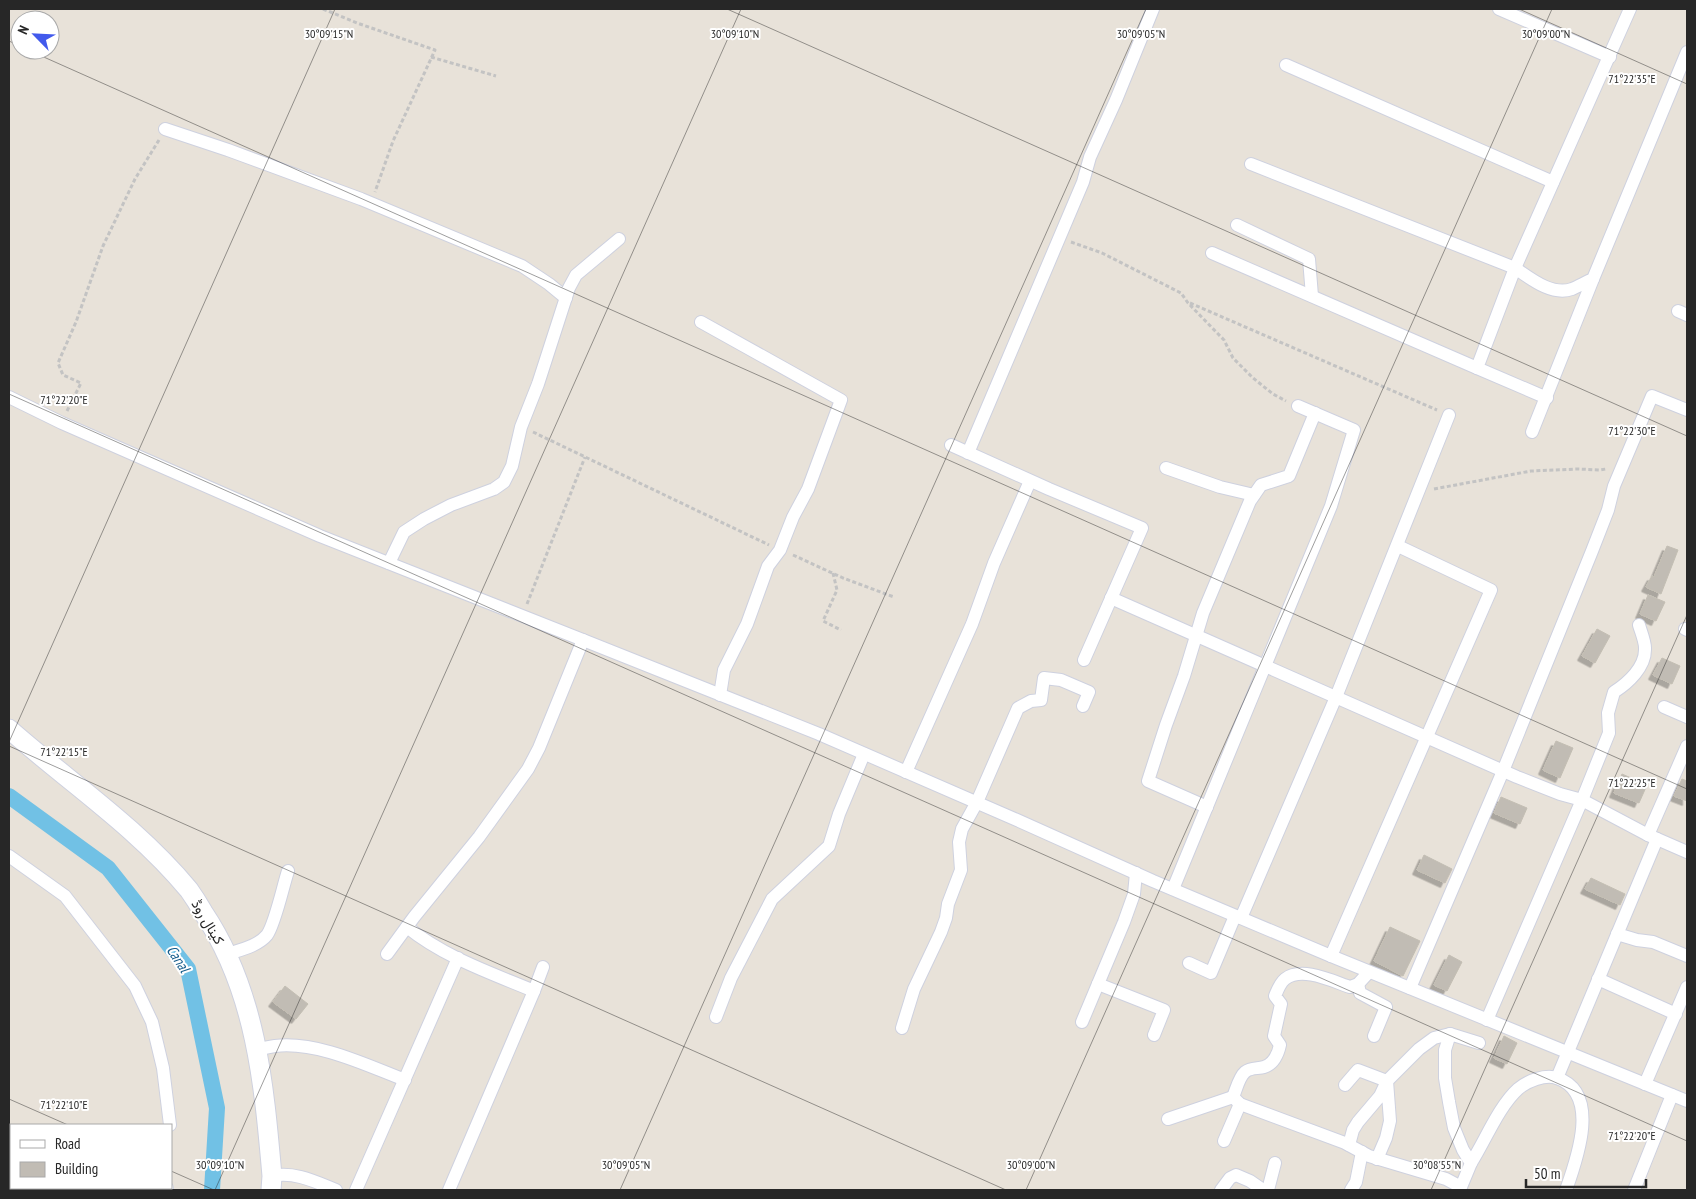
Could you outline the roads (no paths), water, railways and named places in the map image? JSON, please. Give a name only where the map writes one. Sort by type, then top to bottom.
[{"type":"street","points":[[968,453],[1083,182],[1090,156],[1116,100],[1153,9]]},
{"type":"street","points":[[1499,9],[1610,57]]},
{"type":"street","points":[[1478,368],[1515,268],[1630,9]]},
{"type":"street","points":[[1532,432],[1687,52]]},
{"type":"street","points":[[1286,65],[1553,182]]},
{"type":"street","points":[[165,129],[269,165],[371,204],[522,266],[543,279],[566,298]]},
{"type":"street","points":[[1251,164],[1515,268],[1536,283],[1555,290],[1570,290],[1593,279]]},
{"type":"street","points":[[1237,226],[1309,259],[1312,296]]},
{"type":"street","points":[[389,563],[404,532],[444,509],[494,489],[504,482],[512,466],[521,427],[538,384],[569,288],[576,275],[619,239]]},
{"type":"street","points":[[1212,253],[1547,398]]},
{"type":"street","points":[[701,322],[841,400],[811,482],[793,517],[780,550],[768,566],[747,624],[724,670],[720,695]]},
{"type":"street","points":[[1410,988],[1503,771],[1608,510],[1614,486],[1652,396],[1687,410]]},
{"type":"street","points":[[9,397],[320,536],[864,754],[1238,917],[1687,1100]]},
{"type":"street","points":[[1173,889],[1331,506],[1354,430],[1298,406]]},
{"type":"street","points":[[1207,807],[1148,781],[1203,613],[1250,500],[1261,485],[1289,476],[1315,414]]},
{"type":"street","points":[[1189,963],[1211,974],[1336,697],[1449,415]]},
{"type":"street","points":[[951,445],[1030,481],[1142,528],[1084,660]]},
{"type":"street","points":[[1166,468],[1220,487],[1254,495]]},
{"type":"street","points":[[906,772],[972,624],[994,563],[1030,481]]},
{"type":"street","points":[[1331,956],[1491,590],[1398,546]]},
{"type":"street","points":[[1111,598],[1503,771],[1560,794],[1582,800],[1652,837],[1687,852]]},
{"type":"street","points":[[1487,1020],[1609,733],[1608,712],[1614,692],[1627,684],[1641,666],[1646,649],[1639,625]]},
{"type":"street","points":[[387,954],[479,837],[528,769],[539,748],[583,640]]},
{"type":"street","points":[[902,1028],[914,989],[935,948],[946,918],[948,904],[961,870],[959,842],[962,829],[977,802],[1018,708],[1031,701],[1041,700],[1044,678],[1061,680],[1089,692],[1083,706]]},
{"type":"street","points":[[1664,707],[1687,717]]},
{"type":"street","name":"کینال روڈ","points":[[9,729],[52,767],[104,806],[150,850],[189,890],[211,924],[228,954],[248,1009],[260,1063],[271,1183]]},
{"type":"street","points":[[1557,1078],[1617,934],[1687,746]]},
{"type":"street","points":[[716,1017],[731,978],[772,900],[829,846],[839,814],[864,754]]},
{"type":"street","points":[[9,856],[65,896],[135,986],[152,1022],[163,1068],[170,1124]]},
{"type":"street","points":[[228,954],[259,942],[266,935],[288,871]]},
{"type":"street","points":[[1082,1022],[1134,894],[1136,873]]},
{"type":"street","points":[[407,927],[422,939],[458,958],[534,991]]},
{"type":"street","points":[[1617,934],[1637,940],[1653,942],[1687,956]]},
{"type":"street","points":[[356,1190],[458,958]]},
{"type":"street","points":[[449,1190],[543,967]]},
{"type":"street","points":[[1224,1141],[1237,1101],[1243,1074],[1249,1069],[1265,1067],[1274,1059],[1278,1052],[1280,1044],[1274,1036],[1281,1004],[1275,996],[1283,980],[1291,975],[1310,974],[1350,987],[1358,984],[1369,972]]},
{"type":"street","points":[[1598,979],[1676,1014]]},
{"type":"street","points":[[1098,984],[1164,1010],[1154,1035]]},
{"type":"street","points":[[1358,984],[1360,993],[1386,1007],[1374,1036]]},
{"type":"street","points":[[1645,1084],[1687,987]]},
{"type":"street","points":[[1349,1145],[1353,1130],[1380,1096],[1387,1081],[1419,1049],[1434,1038],[1450,1034],[1480,1043]]},
{"type":"street","points":[[1450,1034],[1445,1050],[1445,1078],[1454,1128],[1463,1150],[1471,1163]]},
{"type":"street","points":[[256,1050],[276,1046],[318,1050],[342,1056],[405,1080]]},
{"type":"street","points":[[1345,1086],[1358,1070],[1387,1081]]},
{"type":"street","points":[[1168,1119],[1237,1101],[1349,1145],[1377,1159],[1446,1179],[1460,1188],[1471,1163],[1502,1108],[1518,1089],[1528,1083],[1553,1076],[1564,1080],[1572,1087],[1579,1098],[1583,1114],[1581,1141],[1566,1190]]},
{"type":"street","points":[[1377,1159],[1386,1138],[1390,1121],[1387,1081]]},
{"type":"street","points":[[1634,1190],[1672,1095]]},
{"type":"street","points":[[1351,1190],[1356,1182],[1362,1152]]},
{"type":"street","points":[[1221,1190],[1230,1178],[1236,1175],[1261,1189],[1275,1163]]},
{"type":"street","points":[[271,1183],[282,1173],[308,1178],[336,1190]]},
{"type":"waterway","name":"Canal","points":[[9,796],[108,868],[188,969],[217,1108],[212,1190]]}]
